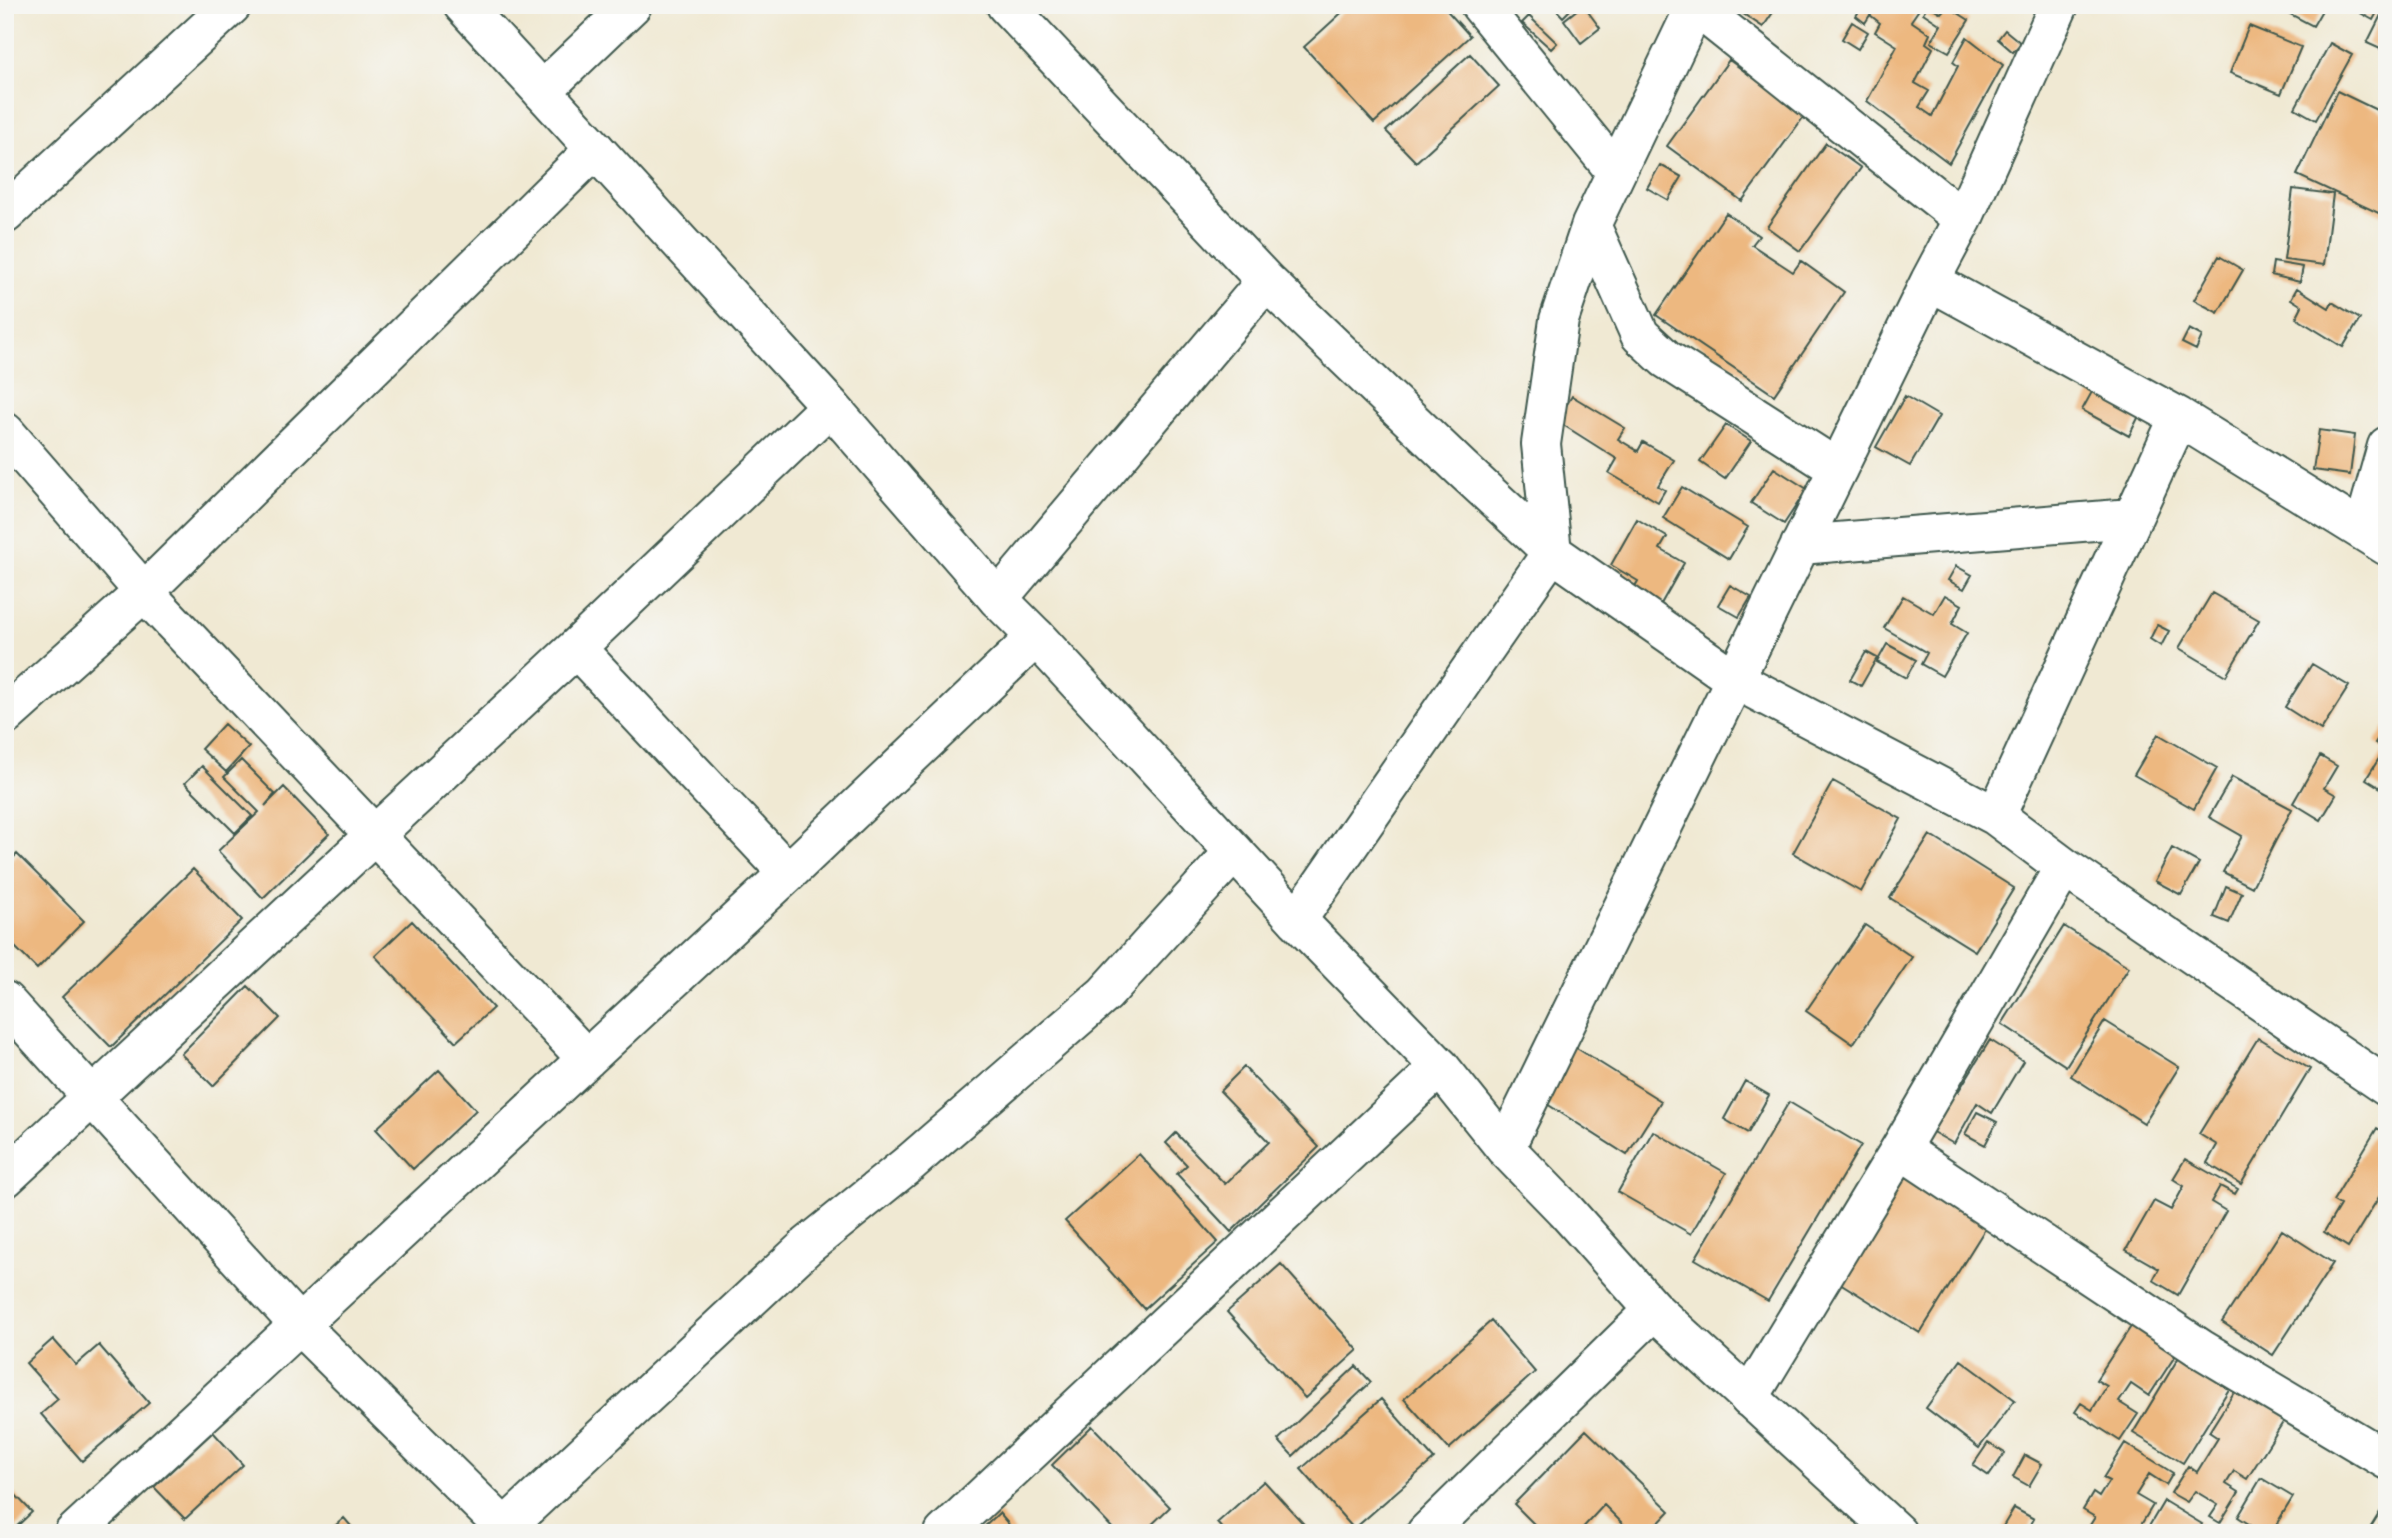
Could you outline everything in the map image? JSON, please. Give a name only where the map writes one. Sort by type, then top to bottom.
[{"type":"street","points":[[5,214],[232,5]]},
{"type":"street","points":[[463,5],[830,407],[998,599],[1297,920],[1440,1067],[1505,1148],[1566,1211],[1654,1310],[1897,1533]]},
{"type":"street","points":[[542,90],[632,5]]},
{"type":"street","points":[[1006,5],[1266,281],[1552,552],[1734,679],[1996,816],[2064,867],[2387,1087]]},
{"type":"street","points":[[1480,5],[1615,171]]},
{"type":"street","points":[[1505,1148],[1930,281],[1963,219],[2059,5]]},
{"type":"street","points":[[1297,920],[1552,552],[1542,444],[1559,320],[1591,225],[1696,6],[1963,219]]},
{"type":"street","points":[[5,716],[144,592],[595,149]]},
{"type":"street","points":[[1591,225],[1640,335],[1666,359],[1838,469]]},
{"type":"street","points":[[998,599],[1266,281]]},
{"type":"street","points":[[1930,281],[2179,417],[2375,538],[2387,446]]},
{"type":"street","points":[[5,1178],[576,648],[830,407]]},
{"type":"street","points":[[1996,816],[2179,417]]},
{"type":"street","points":[[5,432],[144,592],[587,1059]]},
{"type":"street","points":[[1800,545],[2131,518]]},
{"type":"street","points":[[74,1533],[788,873],[1036,637]]},
{"type":"street","points":[[576,648],[788,873]]},
{"type":"street","points":[[5,1001],[299,1325],[505,1531],[807,1246],[911,1162],[1105,994],[1234,852]]},
{"type":"street","points":[[1749,1398],[1900,1149],[2064,867]]},
{"type":"street","points":[[944,1533],[1440,1067]]},
{"type":"street","points":[[1900,1149],[2201,1349],[2387,1460]]},
{"type":"street","points":[[1426,1533],[1654,1310]]},
{"type":"building","points":[[1350,5],[1442,5],[1470,36],[1374,123],[1304,47]]},
{"type":"building","points":[[1552,5],[1575,5],[1563,17]]},
{"type":"building","points":[[1583,5],[1600,28],[1581,43],[1564,20]]},
{"type":"building","points":[[1730,5],[1778,5],[1763,27]]},
{"type":"building","points":[[1863,5],[1922,5],[1911,21],[1930,34],[1926,43],[1933,48],[1915,83],[1929,91],[1919,107],[1932,116],[1958,66],[1953,62],[1967,37],[2003,65],[1949,163],[1867,101],[1897,46],[1875,32],[1880,23],[1870,15],[1865,23],[1856,16]]},
{"type":"building","points":[[1928,5],[1941,13],[1947,6],[1969,20],[1949,52],[1931,42],[1941,25],[1923,13]]},
{"type":"building","points":[[2273,5],[2325,5],[2313,26]]},
{"type":"building","points":[[2346,5],[2381,5],[2373,20]]},
{"type":"building","points":[[2382,13],[2387,15],[2387,52],[2367,43]]},
{"type":"building","points":[[1529,16],[1557,43],[1551,49],[1522,23]]},
{"type":"building","points":[[1852,22],[1868,32],[1858,49],[1842,39]]},
{"type":"building","points":[[2249,26],[2301,47],[2281,94],[2230,73]]},
{"type":"building","points":[[2005,30],[2021,43],[2013,52],[1998,39]]},
{"type":"building","points":[[2330,43],[2352,55],[2316,120],[2295,108]]},
{"type":"building","points":[[1470,54],[1499,86],[1416,162],[1386,131]]},
{"type":"building","points":[[1729,60],[1805,115],[1742,201],[1667,146]]},
{"type":"building","points":[[2337,91],[2387,115],[2387,217],[2297,175]]},
{"type":"building","points":[[1826,143],[1861,168],[1800,251],[1767,227]]},
{"type":"building","points":[[1660,165],[1682,177],[1668,200],[1647,188]]},
{"type":"building","points":[[2293,189],[2333,194],[2324,265],[2284,260]]},
{"type":"building","points":[[1726,213],[1759,236],[1752,245],[1793,272],[1801,261],[1844,292],[1774,395],[1656,315]]},
{"type":"building","points":[[2219,256],[2243,270],[2218,313],[2194,300]]},
{"type":"building","points":[[2273,262],[2303,267],[2300,282],[2271,275]]},
{"type":"building","points":[[2297,288],[2329,308],[2332,302],[2360,319],[2343,347],[2296,318],[2302,306],[2291,299]]},
{"type":"building","points":[[2189,329],[2202,336],[2196,350],[2182,343]]},
{"type":"building","points":[[2093,390],[2140,414],[2129,436],[2082,410]]},
{"type":"building","points":[[1572,396],[1625,428],[1618,439],[1638,451],[1643,442],[1674,460],[1658,486],[1665,490],[1658,502],[1609,473],[1617,459],[1557,421]]},
{"type":"building","points":[[1905,396],[1939,416],[1910,466],[1876,447]]},
{"type":"building","points":[[1726,425],[1751,441],[1725,479],[1700,462]]},
{"type":"building","points":[[2319,430],[2355,435],[2350,475],[2313,470]]},
{"type":"building","points":[[1774,468],[1807,489],[1784,524],[1751,503]]},
{"type":"building","points":[[1682,487],[1748,527],[1729,559],[1663,518]]},
{"type":"building","points":[[1637,519],[1667,537],[1660,549],[1684,563],[1657,611],[1630,595],[1638,581],[1611,565]]},
{"type":"building","points":[[1956,566],[1972,575],[1964,589],[1948,580]]},
{"type":"building","points":[[1730,585],[1751,597],[1739,617],[1718,605]]},
{"type":"building","points":[[2212,593],[2259,620],[2226,676],[2179,648]]},
{"type":"building","points":[[1945,595],[1962,605],[1952,624],[1967,633],[1942,676],[1921,664],[1927,653],[1884,628],[1903,596],[1934,614]]},
{"type":"building","points":[[2157,625],[2169,631],[2161,646],[2150,639]]},
{"type":"building","points":[[1887,644],[1916,660],[1906,678],[1877,662]]},
{"type":"building","points":[[1866,652],[1877,658],[1861,686],[1850,680]]},
{"type":"building","points":[[2312,664],[2349,686],[2321,730],[2285,707]]},
{"type":"building","points":[[224,724],[249,747],[226,772],[201,749]]},
{"type":"building","points":[[2387,724],[2387,792],[2366,779],[2385,749],[2375,743]]},
{"type":"building","points":[[2158,734],[2217,768],[2194,809],[2134,775]]},
{"type":"building","points":[[2320,756],[2337,766],[2324,788],[2336,795],[2321,820],[2293,803]]},
{"type":"building","points":[[241,760],[275,794],[265,806],[284,787],[329,834],[263,898],[218,851],[259,812],[224,777]]},
{"type":"building","points":[[202,766],[252,816],[235,833],[185,783]]},
{"type":"building","points":[[2232,777],[2292,809],[2252,887],[2223,872],[2242,836],[2209,817]]},
{"type":"building","points":[[1833,781],[1901,819],[1861,892],[1793,853]]},
{"type":"building","points":[[1930,835],[2014,888],[1975,951],[1890,898]]},
{"type":"building","points":[[2172,848],[2199,863],[2181,895],[2155,881]]},
{"type":"building","points":[[17,854],[84,921],[37,969],[5,937],[5,866]]},
{"type":"building","points":[[193,869],[242,920],[111,1047],[62,997]]},
{"type":"building","points":[[2226,886],[2242,893],[2229,923],[2214,917]]},
{"type":"building","points":[[412,921],[493,1008],[456,1042],[375,956]]},
{"type":"building","points":[[1865,925],[1912,957],[1853,1044],[1806,1011]]},
{"type":"building","points":[[2064,926],[2129,967],[2066,1066],[2002,1024]]},
{"type":"building","points":[[248,986],[280,1018],[213,1086],[181,1054]]},
{"type":"building","points":[[2105,1021],[2179,1067],[2144,1123],[2071,1076]]},
{"type":"building","points":[[2258,1038],[2310,1069],[2241,1184],[2207,1163],[2217,1145],[2199,1134]]},
{"type":"building","points":[[1990,1040],[2023,1061],[1992,1113],[1977,1103],[1954,1144],[1929,1130],[1953,1089],[1958,1092]]},
{"type":"building","points":[[1570,1044],[1661,1101],[1627,1155],[1536,1097]]},
{"type":"building","points":[[1244,1067],[1319,1147],[1231,1232],[1177,1174],[1187,1165],[1166,1143],[1176,1133],[1225,1184],[1269,1142],[1220,1091]]},
{"type":"building","points":[[439,1070],[476,1110],[413,1169],[376,1129]]},
{"type":"building","points":[[1745,1081],[1769,1095],[1748,1133],[1724,1119]]},
{"type":"building","points":[[1789,1102],[1861,1145],[1768,1301],[1695,1259]]},
{"type":"building","points":[[1977,1112],[1997,1122],[1985,1145],[1965,1134]]},
{"type":"building","points":[[2377,1128],[2387,1134],[2387,1184],[2348,1247],[2324,1232],[2340,1205],[2333,1201]]},
{"type":"building","points":[[1653,1131],[1726,1173],[1691,1234],[1618,1192]]},
{"type":"building","points":[[1139,1154],[1218,1242],[1144,1309],[1065,1221]]},
{"type":"building","points":[[2185,1159],[2238,1189],[2235,1194],[2220,1186],[2211,1202],[2226,1211],[2178,1295],[2153,1280],[2159,1269],[2126,1250],[2154,1201],[2171,1210],[2184,1186],[2173,1179]]},
{"type":"building","points":[[1903,1166],[1990,1221],[1920,1333],[1832,1278]]},
{"type":"building","points":[[2282,1230],[2333,1263],[2273,1355],[2222,1322]]},
{"type":"building","points":[[1281,1264],[1358,1350],[1305,1398],[1227,1312]]},
{"type":"building","points":[[1491,1321],[1535,1372],[1449,1449],[1404,1399]]},
{"type":"building","points":[[2132,1325],[2177,1353],[2149,1396],[2131,1384],[2119,1402],[2138,1414],[2120,1441],[2075,1412],[2081,1403],[2092,1410],[2107,1386],[2096,1380]]},
{"type":"building","points":[[53,1339],[76,1365],[99,1345],[149,1403],[82,1461],[41,1414],[58,1399],[26,1363]]},
{"type":"building","points":[[2185,1347],[2236,1378],[2183,1463],[2133,1433]]},
{"type":"building","points":[[1961,1360],[2015,1400],[1979,1448],[1926,1408]]},
{"type":"building","points":[[1356,1366],[1371,1382],[1293,1456],[1278,1440]]},
{"type":"building","points":[[2238,1386],[2287,1416],[2247,1479],[2234,1471],[2226,1484],[2239,1492],[2220,1523],[2210,1517],[2218,1505],[2195,1491],[2187,1502],[2171,1493],[2188,1466],[2197,1472],[2218,1438],[2209,1432]]},
{"type":"building","points":[[1381,1399],[1434,1459],[1354,1529],[1301,1469]]},
{"type":"building","points":[[1092,1426],[1170,1507],[1143,1533],[1117,1533],[1052,1465]]},
{"type":"building","points":[[1586,1430],[1670,1511],[1649,1533],[1632,1533],[1604,1505],[1578,1533],[1543,1533],[1514,1504]]},
{"type":"building","points":[[213,1432],[243,1465],[185,1519],[154,1487]]},
{"type":"building","points":[[1988,1443],[2005,1453],[1989,1476],[1973,1465]]},
{"type":"building","points":[[2125,1443],[2173,1473],[2166,1485],[2149,1474],[2136,1495],[2153,1505],[2136,1533],[2085,1533],[2095,1517],[2083,1510],[2093,1493],[2099,1497],[2109,1481],[2103,1478]]},
{"type":"building","points":[[2025,1455],[2042,1464],[2029,1486],[2013,1477]]},
{"type":"building","points":[[2261,1478],[2293,1497],[2271,1533],[2263,1533],[2238,1517]]},
{"type":"building","points":[[1264,1481],[1312,1533],[1226,1533],[1217,1523]]},
{"type":"building","points":[[5,1484],[32,1512],[10,1533],[5,1533]]},
{"type":"building","points":[[2164,1501],[2202,1524],[2196,1533],[2145,1533]]},
{"type":"building","points":[[2387,1501],[2387,1533],[2367,1533]]},
{"type":"building","points":[[2014,1508],[2034,1519],[2026,1533],[1999,1533]]},
{"type":"building","points":[[999,1513],[1016,1533],[978,1533]]},
{"type":"building","points":[[344,1518],[357,1533],[327,1533]]}]
